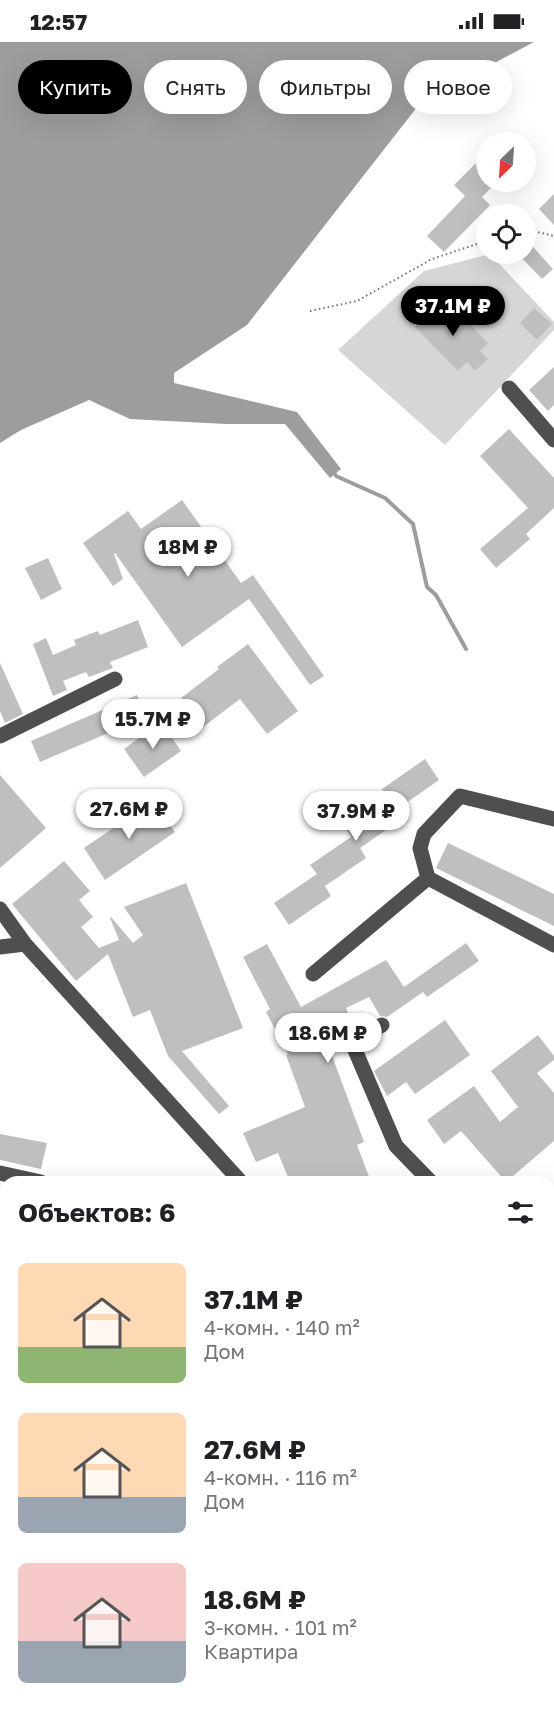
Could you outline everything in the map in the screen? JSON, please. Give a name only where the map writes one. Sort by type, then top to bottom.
[{"type":"street","points":[[509,388],[554,440]]},
{"type":"street","points":[[0,736],[115,679]]},
{"type":"street","points":[[554,819],[460,796],[424,834],[420,848],[428,878],[554,945]]},
{"type":"street","points":[[313,974],[428,878]]},
{"type":"street","points":[[0,909],[25,944],[236,1176]]},
{"type":"street","points":[[0,947],[25,944]]},
{"type":"street","points":[[382,1025],[352,1043],[396,1146],[425,1176]]},
{"type":"path","points":[[536,232],[554,236]]},
{"type":"path","points":[[309,311],[357,301],[432,259],[476,244]]},
{"type":"shaded area","points":[[0,42],[534,42],[500,60],[404,60],[404,114],[412,114],[247,325],[174,373],[174,383],[297,412],[341,469],[330,478],[285,424],[226,424],[130,419],[89,400],[21,430],[0,443]]},
{"type":"shaded area","points":[[476,258],[476,264],[499,264],[554,322],[554,330],[445,445],[338,350],[424,271]]},
{"type":"building","points":[[476,163],[476,192],[487,192],[482,197],[489,204],[476,204],[476,219],[444,252],[427,236],[465,196],[454,185]]},
{"type":"building","points":[[554,194],[554,225],[539,209]]},
{"type":"building","points":[[536,250],[553,269],[542,279],[528,264],[536,264]]},
{"type":"building","points":[[445,298],[488,343],[480,351],[488,359],[475,371],[467,362],[458,371],[415,327]]},
{"type":"building","points":[[534,308],[552,324],[537,340],[520,323]]},
{"type":"building","points":[[554,367],[554,405],[548,411],[529,390]]},
{"type":"building","points":[[509,429],[554,478],[554,508],[526,534],[530,539],[496,568],[480,549],[528,508],[480,456]]},
{"type":"building","points":[[182,500],[241,583],[253,575],[324,676],[310,685],[249,599],[182,647],[115,553],[123,579],[113,586],[83,543],[128,511],[141,529]]},
{"type":"building","points":[[48,558],[62,589],[41,600],[25,568]]},
{"type":"building","points":[[138,620],[148,647],[110,662],[113,668],[89,677],[86,672],[63,681],[67,690],[53,696],[33,644],[46,638],[53,655],[76,645],[74,640],[98,631],[100,635]]},
{"type":"building","points":[[248,644],[298,711],[267,734],[240,699],[203,727],[181,698]]},
{"type":"building","points":[[0,663],[23,714],[5,723],[0,711]]},
{"type":"building","points":[[137,695],[146,717],[40,762],[31,741]]},
{"type":"building","points":[[161,722],[181,751],[144,777],[124,749]]},
{"type":"building","points":[[425,759],[439,780],[396,810],[402,819],[360,848],[366,858],[325,886],[331,896],[289,925],[274,903],[317,874],[310,865],[351,837],[345,827],[387,798],[382,789]]},
{"type":"building","points":[[0,775],[46,828],[0,868]]},
{"type":"building","points":[[153,801],[175,832],[105,880],[84,848]]},
{"type":"building","points":[[448,843],[554,894],[554,926],[436,868]]},
{"type":"building","points":[[64,861],[90,891],[79,900],[93,917],[81,927],[99,948],[119,940],[111,917],[133,943],[143,935],[124,907],[186,883],[243,1028],[182,1051],[229,1106],[219,1114],[168,1056],[150,1010],[133,1017],[108,954],[76,981],[12,904]]},
{"type":"building","points":[[466,943],[479,961],[427,997],[423,992],[387,1017],[380,1016],[369,997],[346,1008],[354,1028],[325,1037],[364,1142],[357,1145],[369,1176],[288,1176],[278,1153],[256,1162],[243,1133],[305,1107],[286,1055],[288,1054],[266,1012],[270,1009],[243,957],[267,944],[301,1007],[386,960],[404,987]]},
{"type":"building","points":[[445,1020],[470,1055],[415,1094],[406,1082],[387,1096],[374,1071]]},
{"type":"building","points":[[538,1035],[554,1056],[554,1060],[537,1073],[554,1093],[554,1141],[513,1176],[501,1176],[461,1131],[444,1144],[427,1120],[474,1086],[500,1122],[518,1107],[491,1071]]},
{"type":"building","points":[[0,1134],[47,1143],[41,1169],[0,1160]]},
{"type":"waterway","points":[[333,471],[336,476],[385,498],[413,524],[427,587],[436,595],[466,649]]}]
